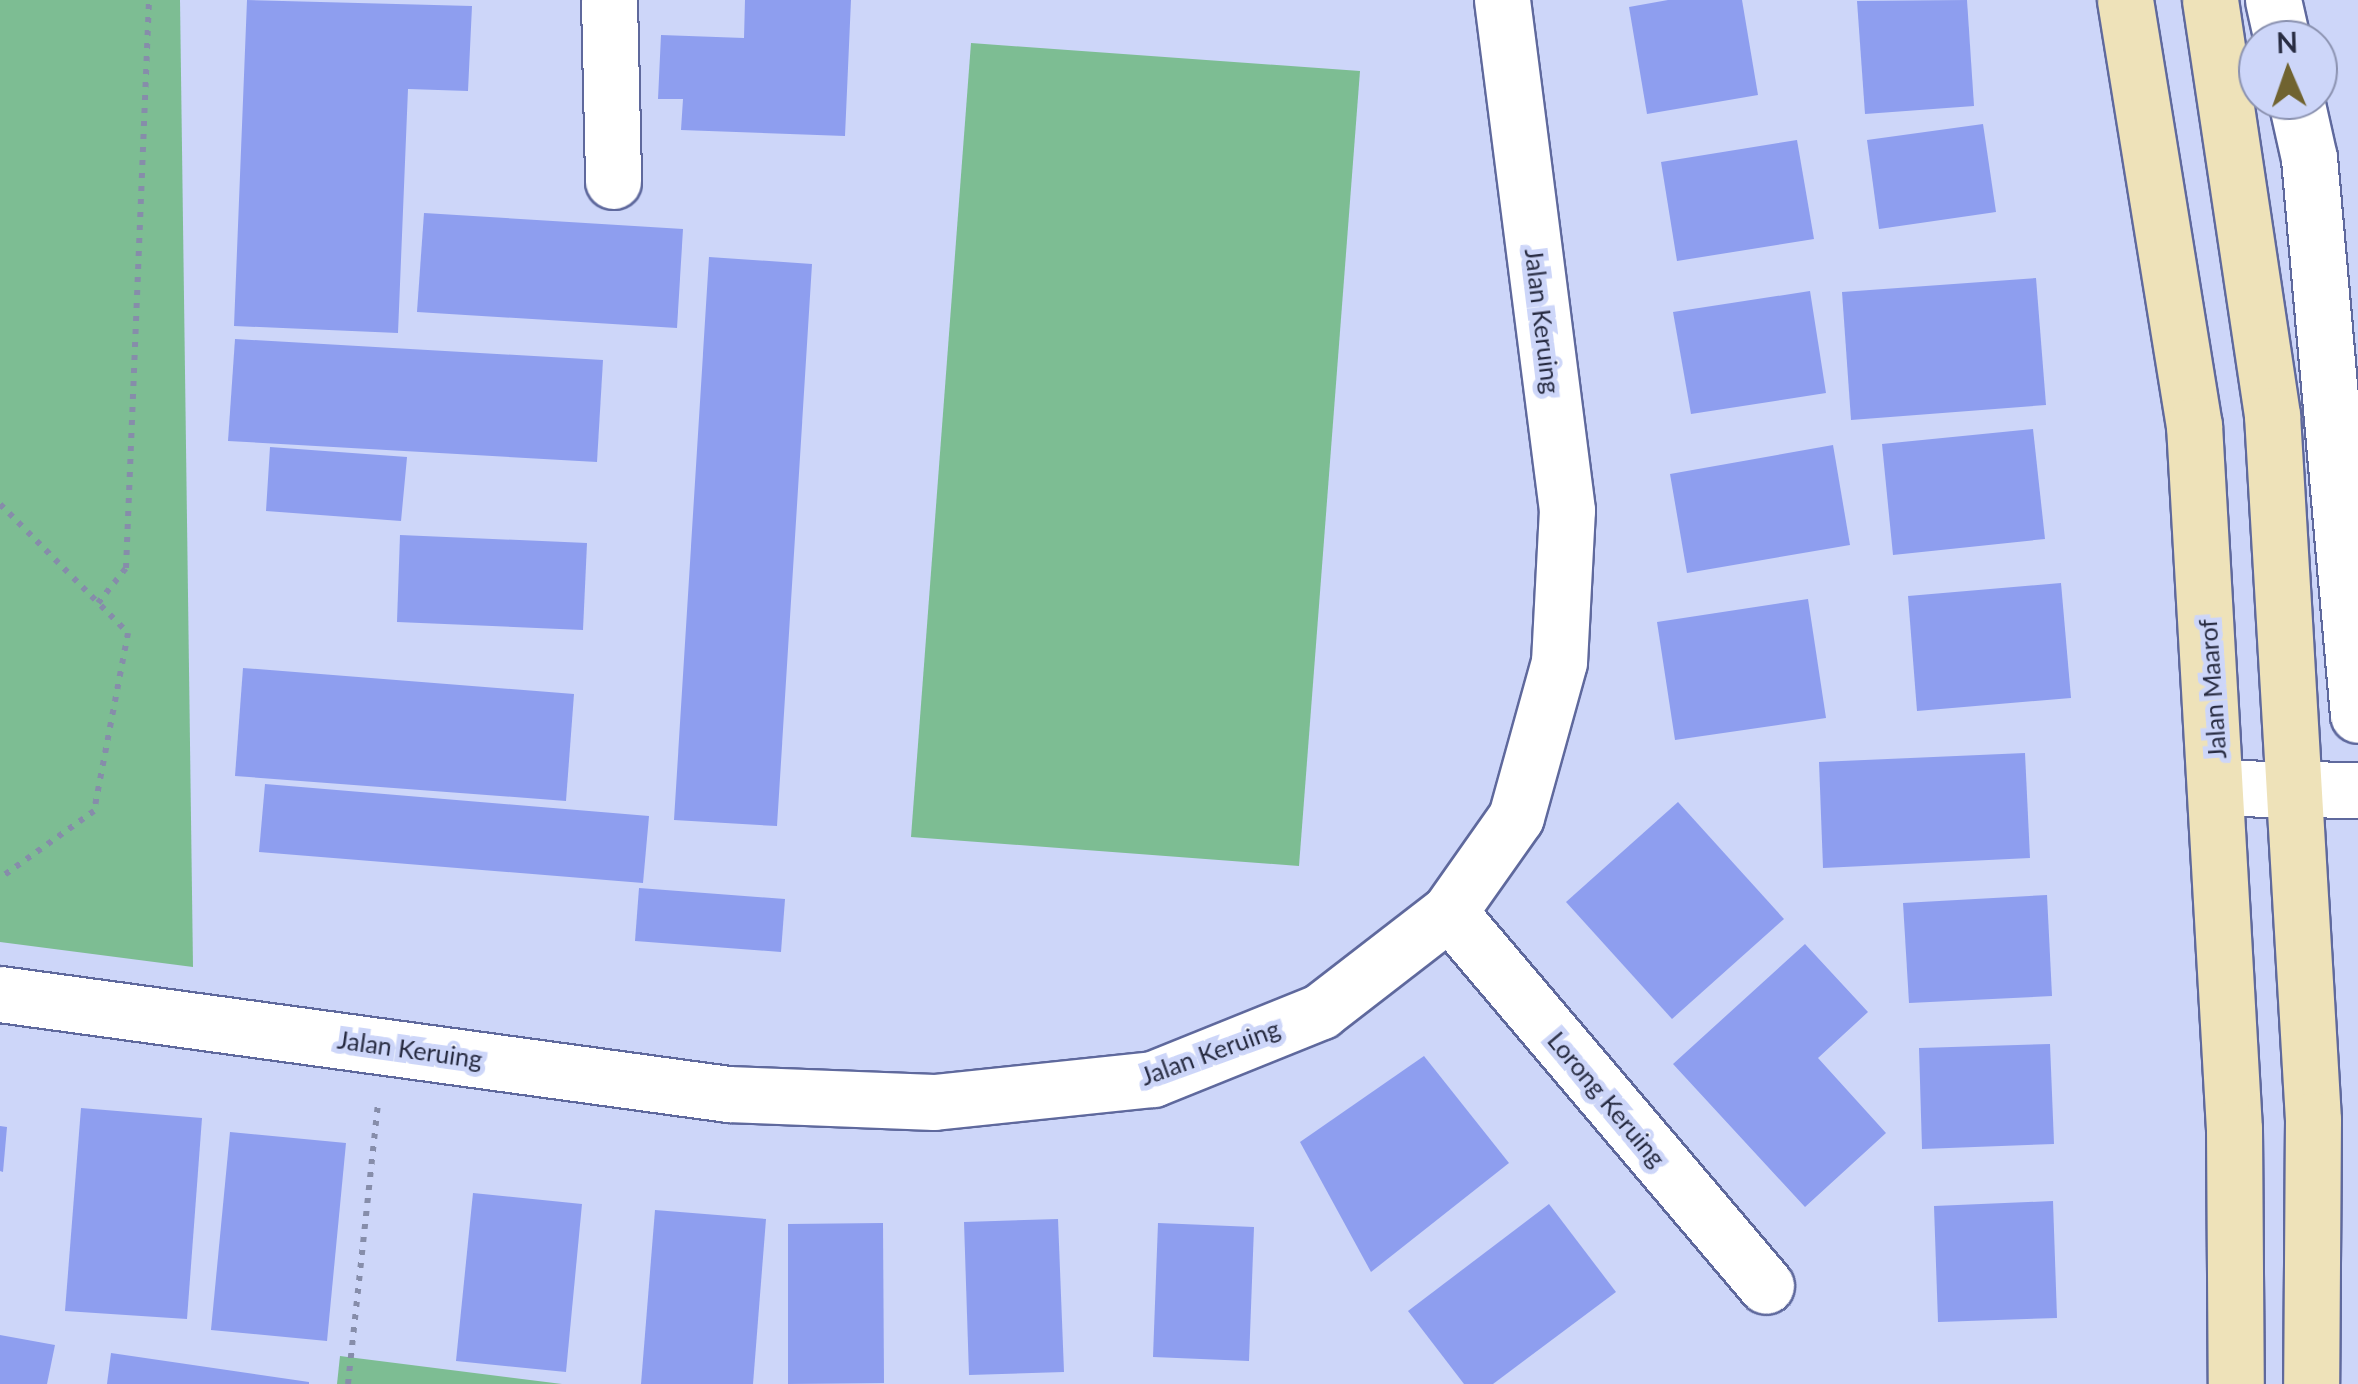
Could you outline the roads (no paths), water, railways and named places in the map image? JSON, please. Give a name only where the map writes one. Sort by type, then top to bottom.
[{"type":"main road","name":"Jalan Maarof","points":[[2126,0],[2194,425],[2218,788],[2236,1384]]},
{"type":"main road","points":[[2210,0],[2272,415],[2313,1120],[2310,1384]]},
{"type":"street","points":[[609,0],[613,182]]},
{"type":"street","name":"Jalan Keruing","points":[[0,994],[728,1094],[934,1102],[1153,1079],[1321,1011],[1449,912],[1516,817],[1559,662],[1567,510],[1502,0]]},
{"type":"street","points":[[2298,120],[2352,555],[2358,715]]},
{"type":"street","points":[[2218,788],[2358,790]]},
{"type":"street","name":"Lorong Keruing","points":[[1449,912],[1766,1286]]}]
